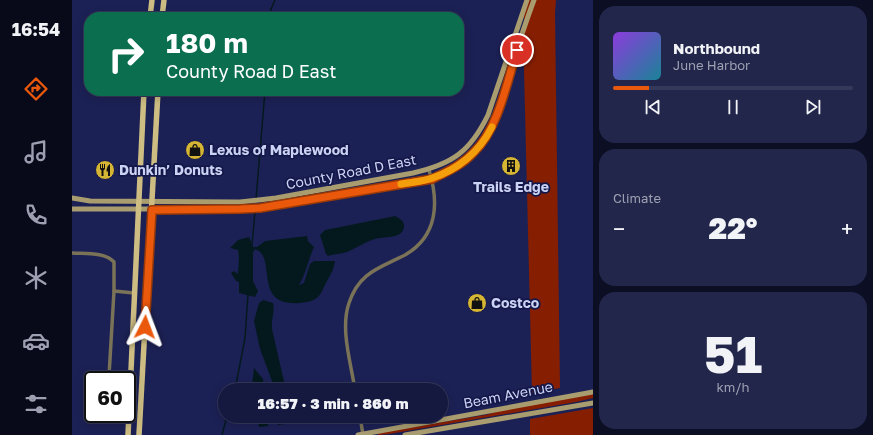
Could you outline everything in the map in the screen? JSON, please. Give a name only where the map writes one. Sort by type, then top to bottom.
[{"type":"main road","points":[[151,12],[152,0]]},
{"type":"main road","points":[[163,12],[164,0]]},
{"type":"main road","points":[[128,435],[144,96]]},
{"type":"main road","points":[[139,435],[158,96]]},
{"type":"street","name":"County Road D East","points":[[72,198],[90,201],[231,202],[265,200],[429,170],[446,163],[460,154],[479,132],[488,115],[527,0]]},
{"type":"street","name":"County Road D East","points":[[72,209],[152,210],[260,208],[432,179],[465,161],[486,139],[496,118],[521,36],[534,0]]},
{"type":"street","points":[[354,383],[346,330],[346,313],[352,293],[369,273],[415,248],[423,240],[434,217],[435,206],[432,179],[429,170]]},
{"type":"street","points":[[72,253],[105,256],[114,262],[115,268],[109,371]]},
{"type":"street","points":[[114,291],[134,293]]},
{"type":"street","name":"Beam Avenue","points":[[361,435],[593,392]]},
{"type":"street","name":"Beam Avenue","points":[[405,435],[593,403]]},
{"type":"street","points":[[360,423],[361,435]]},
{"type":"shaded area","points":[[524,0],[556,0],[560,388],[532,393],[524,70]]},
{"type":"shaded area","points":[[593,394],[593,398],[576,402],[378,435],[378,433],[437,423],[448,423],[448,421],[485,415],[511,408]]},
{"type":"shaded area","points":[[593,408],[593,435],[530,435],[530,419]]},
{"type":"water","points":[[395,216],[404,223],[403,231],[400,234],[392,237],[371,240],[345,253],[328,256],[326,254],[320,235],[325,230]]},
{"type":"water","points":[[307,236],[308,241],[314,247],[299,285],[304,283],[310,264],[314,261],[335,261],[332,271],[318,297],[307,302],[289,303],[278,299],[271,292],[262,254],[255,249],[253,253],[253,281],[258,291],[255,297],[239,293],[239,282],[236,281],[231,273],[234,271],[238,274],[238,250],[230,248],[238,240],[249,237],[253,247],[257,247],[265,241]]},
{"type":"water","points":[[263,300],[273,303],[274,310],[272,329],[284,383],[272,383],[260,349],[254,321],[259,303]]},
{"type":"water","points":[[254,368],[263,379],[263,383],[252,383]]},
{"type":"water","points":[[258,423],[268,423],[268,426],[259,427]]},
{"type":"water","points":[[278,423],[292,423],[278,425]]},
{"type":"waterway","points":[[271,12],[275,0]]},
{"type":"waterway","points":[[256,199],[265,96]]},
{"type":"waterway","points":[[252,245],[255,211]]},
{"type":"waterway","points":[[236,383],[245,338],[248,294]]},
{"type":"waterway","points":[[222,435],[225,423]]},
{"type":"slow traffic","points":[[401,184],[432,179],[465,161],[486,139],[492,127]]},
{"type":"place","name":"Lexus of Maplewood","points":[[195,150]]},
{"type":"place","name":"Trails Edge","points":[[511,166]]},
{"type":"place","name":"Dunkin’ Donuts","points":[[105,170]]},
{"type":"place","name":"Costco","points":[[477,303]]},
{"type":"route","points":[[145,327],[152,210],[260,208],[432,179],[465,161],[486,139],[496,118],[517,50]]}]
